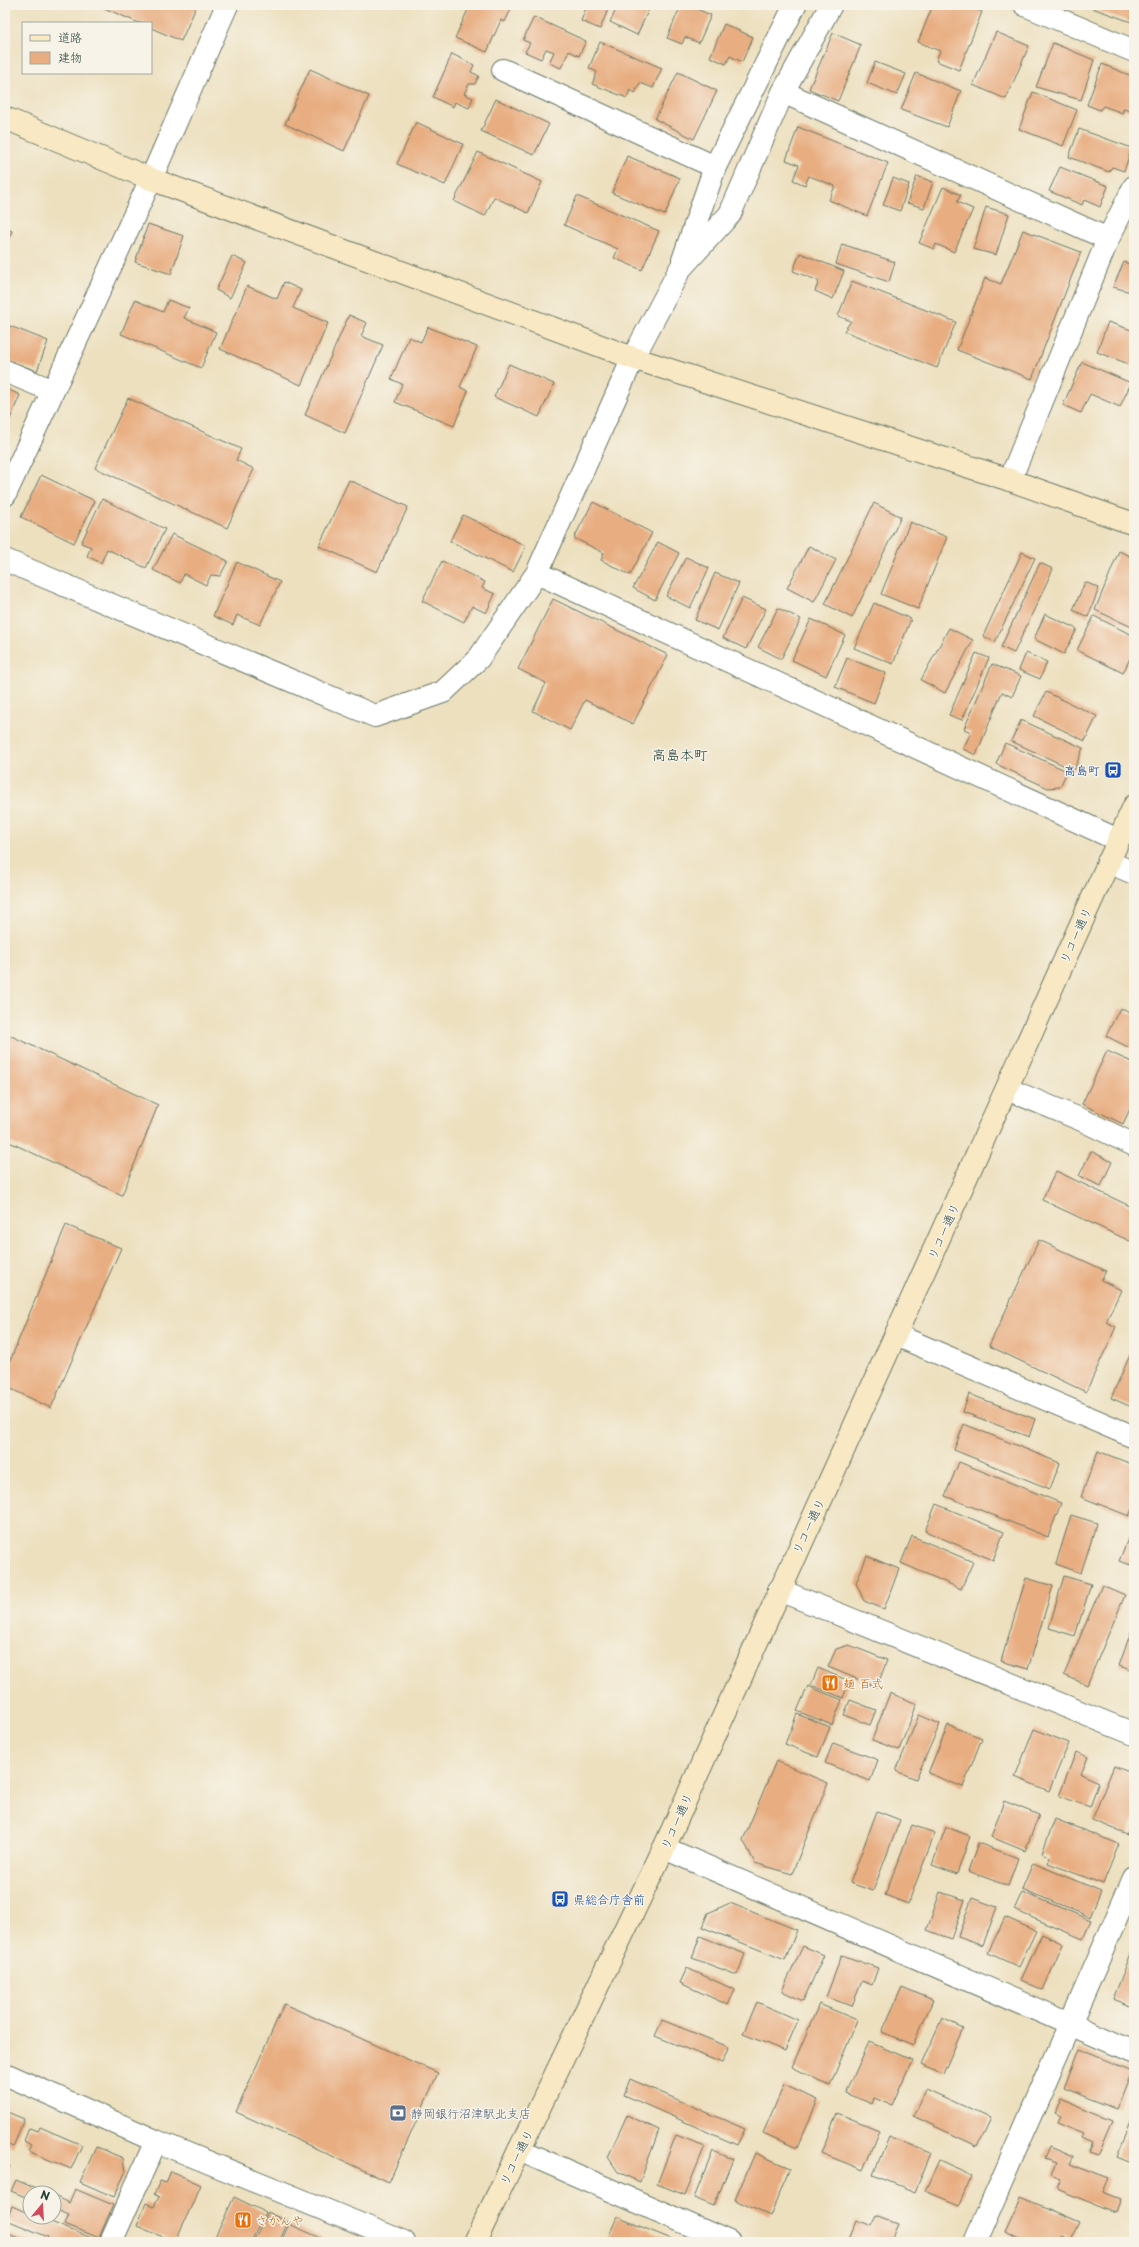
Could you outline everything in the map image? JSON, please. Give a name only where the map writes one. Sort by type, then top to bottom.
[{"type":"main road","points":[[5,118],[151,179],[633,358],[1010,480],[1134,524]]},
{"type":"main road","name":"リコー通り","points":[[475,2242],[664,1848],[779,1590],[896,1335],[1134,806]]},
{"type":"street","points":[[5,495],[151,179],[227,5]]},
{"type":"street","points":[[5,560],[375,716],[443,692],[479,658],[536,573],[633,358],[680,269],[715,167],[795,5]]},
{"type":"street","points":[[680,269],[730,214],[784,92],[830,5]]},
{"type":"street","points":[[1026,5],[1134,51]]},
{"type":"street","points":[[504,70],[715,167]]},
{"type":"street","points":[[784,92],[1108,239]]},
{"type":"street","points":[[1010,480],[1108,239],[1134,187]]},
{"type":"street","points":[[5,371],[53,391]]},
{"type":"street","points":[[536,573],[1118,840]]},
{"type":"street","points":[[1108,862],[1134,873]]},
{"type":"street","points":[[1007,1089],[1082,1120],[1134,1145]]},
{"type":"street","points":[[896,1335],[1134,1437]]},
{"type":"street","points":[[779,1590],[1134,1734]]},
{"type":"street","points":[[664,1848],[1134,2052]]},
{"type":"street","points":[[975,2242],[1134,1878]]},
{"type":"street","points":[[5,2074],[156,2141],[404,2242]]},
{"type":"street","points":[[111,2242],[156,2141]]},
{"type":"street","points":[[519,2150],[729,2242]]},
{"type":"building","points":[[97,5],[197,5],[181,41],[152,28],[152,22],[137,22]]},
{"type":"building","points":[[470,5],[513,5],[505,22],[501,20],[487,52],[455,38]]},
{"type":"building","points":[[580,5],[610,5],[600,29],[581,21],[586,8]]},
{"type":"building","points":[[618,5],[651,5],[637,35],[610,22]]},
{"type":"building","points":[[681,5],[687,5],[711,15],[699,43],[685,37],[682,44],[667,38]]},
{"type":"building","points":[[933,5],[965,5],[982,12],[959,70],[936,61],[940,51],[918,42]]},
{"type":"building","points":[[1084,5],[1134,5],[1134,23]]},
{"type":"building","points":[[534,17],[586,41],[579,56],[569,51],[561,68],[549,63],[554,52],[546,49],[541,59],[525,52],[530,43],[523,40]]},
{"type":"building","points":[[724,24],[753,37],[742,62],[730,56],[726,64],[710,57]]},
{"type":"building","points":[[996,32],[1029,46],[1006,99],[973,85]]},
{"type":"building","points":[[833,33],[861,45],[838,101],[809,89]]},
{"type":"building","points":[[600,42],[662,68],[653,88],[640,83],[635,93],[630,90],[627,98],[592,84],[597,72],[589,68]]},
{"type":"building","points":[[1053,43],[1094,60],[1081,100],[1036,87]]},
{"type":"building","points":[[452,54],[474,65],[471,72],[479,76],[475,84],[469,84],[464,94],[473,98],[469,108],[455,102],[453,107],[433,97]]},
{"type":"building","points":[[875,62],[906,74],[897,95],[867,83]]},
{"type":"building","points":[[1102,64],[1134,77],[1134,112],[1123,109],[1123,113],[1103,106],[1100,110],[1087,105]]},
{"type":"building","points":[[310,69],[369,96],[344,151],[285,124]]},
{"type":"building","points":[[678,72],[717,91],[694,139],[655,119]]},
{"type":"building","points":[[916,73],[961,91],[947,127],[901,110]]},
{"type":"building","points":[[1033,92],[1077,110],[1063,146],[1019,129]]},
{"type":"building","points":[[496,99],[549,124],[534,155],[481,131]]},
{"type":"building","points":[[416,122],[463,144],[445,185],[397,164]]},
{"type":"building","points":[[798,127],[888,163],[867,216],[829,200],[835,186],[809,176],[805,185],[793,180],[799,165],[786,160]]},
{"type":"building","points":[[1079,129],[1132,148],[1124,171],[1112,167],[1109,172],[1069,157]]},
{"type":"building","points":[[478,152],[542,182],[528,213],[494,197],[485,216],[454,201]]},
{"type":"building","points":[[627,156],[680,178],[665,215],[612,193]]},
{"type":"building","points":[[1060,167],[1108,186],[1100,207],[1084,200],[1082,205],[1049,191]]},
{"type":"building","points":[[917,176],[933,182],[924,208],[907,203]]},
{"type":"building","points":[[893,178],[909,184],[900,211],[883,205]]},
{"type":"building","points":[[943,187],[961,195],[957,202],[973,209],[954,252],[936,244],[934,249],[919,243]]},
{"type":"building","points":[[577,196],[659,231],[642,270],[614,258],[618,249],[564,225]]},
{"type":"building","points":[[986,207],[1009,214],[996,255],[973,249]]},
{"type":"building","points":[[148,224],[184,236],[171,274],[135,262]]},
{"type":"building","points":[[5,228],[12,231],[5,249]]},
{"type":"building","points":[[1023,230],[1081,252],[1032,379],[957,350],[985,278],[1001,284]]},
{"type":"building","points":[[842,244],[895,262],[889,282],[836,264]]},
{"type":"building","points":[[800,253],[844,271],[833,299],[815,291],[819,281],[793,271]]},
{"type":"building","points":[[232,256],[247,263],[230,298],[216,290]]},
{"type":"building","points":[[1124,262],[1134,266],[1134,293],[1113,287]]},
{"type":"building","points":[[852,281],[956,322],[937,368],[844,331],[851,321],[838,316]]},
{"type":"building","points":[[284,282],[301,290],[293,308],[328,323],[301,385],[220,349],[247,286],[277,299]]},
{"type":"building","points":[[135,300],[163,312],[168,300],[189,308],[184,318],[216,332],[201,368],[121,334]]},
{"type":"building","points":[[349,315],[367,323],[361,336],[383,345],[345,433],[305,415]]},
{"type":"building","points":[[1108,322],[1134,331],[1134,366],[1097,352]]},
{"type":"building","points":[[5,324],[48,341],[37,371],[5,359]]},
{"type":"building","points":[[428,327],[477,347],[460,387],[468,391],[454,426],[395,402],[402,384],[391,379],[409,337],[421,342]]},
{"type":"building","points":[[1082,362],[1131,383],[1120,407],[1090,394],[1081,413],[1063,405]]},
{"type":"building","points":[[509,364],[554,384],[539,417],[494,397]]},
{"type":"building","points":[[5,388],[20,395],[5,431]]},
{"type":"building","points":[[128,398],[241,449],[236,460],[254,469],[227,528],[95,468]]},
{"type":"building","points":[[41,475],[95,501],[74,543],[21,517]]},
{"type":"building","points":[[349,480],[408,507],[377,572],[319,546]]},
{"type":"building","points":[[102,499],[165,529],[146,568],[107,549],[101,563],[87,556],[91,547],[81,543]]},
{"type":"building","points":[[593,502],[652,533],[630,575],[601,560],[604,553],[574,538]]},
{"type":"building","points":[[874,503],[901,517],[852,618],[825,604]]},
{"type":"building","points":[[463,515],[526,546],[513,572],[450,541]]},
{"type":"building","points":[[910,522],[947,537],[918,609],[881,594]]},
{"type":"building","points":[[172,534],[228,561],[220,576],[211,575],[206,585],[184,574],[180,583],[153,570]]},
{"type":"building","points":[[658,542],[679,553],[655,600],[633,588]]},
{"type":"building","points":[[809,546],[836,560],[814,602],[787,588]]},
{"type":"building","points":[[1119,551],[1134,558],[1134,628],[1095,610]]},
{"type":"building","points":[[1022,552],[1035,558],[995,642],[983,636]]},
{"type":"building","points":[[686,557],[709,568],[690,608],[666,596]]},
{"type":"building","points":[[442,561],[485,582],[482,588],[495,594],[486,613],[472,606],[464,622],[422,601]]},
{"type":"building","points":[[237,562],[280,582],[260,625],[237,615],[233,625],[213,616]]},
{"type":"building","points":[[1040,563],[1053,569],[1014,653],[1001,647]]},
{"type":"building","points":[[715,573],[739,583],[718,630],[695,620]]},
{"type":"building","points":[[1085,582],[1099,588],[1088,617],[1073,610]]},
{"type":"building","points":[[742,598],[766,609],[746,649],[723,638]]},
{"type":"building","points":[[553,599],[668,655],[633,724],[585,700],[570,730],[533,711],[546,683],[518,669]]},
{"type":"building","points":[[874,603],[911,619],[893,664],[854,648]]},
{"type":"building","points":[[778,608],[801,619],[781,659],[758,647]]},
{"type":"building","points":[[1045,614],[1077,629],[1064,654],[1034,639]]},
{"type":"building","points":[[1094,616],[1134,636],[1134,650],[1123,673],[1077,650]]},
{"type":"building","points":[[811,619],[845,635],[826,676],[792,660]]},
{"type":"building","points":[[949,628],[973,640],[945,693],[921,680]]},
{"type":"building","points":[[976,653],[989,658],[962,720],[949,715]]},
{"type":"building","points":[[1026,653],[1047,662],[1040,679],[1019,670]]},
{"type":"building","points":[[847,658],[886,673],[874,703],[835,687]]},
{"type":"building","points":[[992,664],[1021,676],[1012,697],[1002,692],[976,755],[963,749],[971,732],[964,729]]},
{"type":"building","points":[[1046,692],[1097,716],[1085,741],[1034,716]]},
{"type":"building","points":[[1021,720],[1083,748],[1074,770],[1011,741]]},
{"type":"building","points":[[1005,743],[1067,771],[1060,787],[1048,788],[996,764]]},
{"type":"building","points":[[1120,1008],[1134,1015],[1134,1050],[1106,1036]]},
{"type":"building","points":[[5,1033],[158,1105],[122,1195],[5,1140]]},
{"type":"building","points":[[1107,1051],[1134,1063],[1134,1100],[1123,1124],[1082,1104]]},
{"type":"building","points":[[1091,1151],[1112,1162],[1101,1186],[1079,1176]]},
{"type":"building","points":[[1056,1171],[1134,1208],[1134,1243],[1042,1200]]},
{"type":"building","points":[[66,1225],[121,1248],[51,1408],[5,1386],[5,1373]]},
{"type":"building","points":[[1039,1240],[1106,1271],[1101,1280],[1121,1290],[1106,1322],[1116,1327],[1086,1392],[989,1346]]},
{"type":"building","points":[[1134,1346],[1134,1408],[1111,1398]]},
{"type":"building","points":[[969,1394],[1035,1419],[1029,1437],[963,1412]]},
{"type":"building","points":[[964,1424],[1060,1463],[1050,1489],[954,1450]]},
{"type":"building","points":[[1098,1451],[1134,1465],[1134,1504],[1129,1516],[1081,1497]]},
{"type":"building","points":[[959,1462],[1061,1503],[1048,1537],[945,1496]]},
{"type":"building","points":[[936,1504],[1004,1532],[993,1560],[925,1531]]},
{"type":"building","points":[[1071,1515],[1097,1523],[1081,1573],[1056,1564]]},
{"type":"building","points":[[1130,1534],[1134,1536],[1134,1566],[1119,1561]]},
{"type":"building","points":[[912,1536],[973,1562],[961,1589],[901,1563]]},
{"type":"building","points":[[867,1556],[899,1569],[884,1609],[864,1601],[856,1583]]},
{"type":"building","points":[[1064,1576],[1091,1584],[1075,1636],[1049,1628]]},
{"type":"building","points":[[1026,1578],[1053,1586],[1028,1669],[1001,1661]]},
{"type":"building","points":[[1102,1585],[1125,1595],[1087,1685],[1064,1675]]},
{"type":"building","points":[[1134,1623],[1134,1671],[1119,1666]]},
{"type":"building","points":[[849,1645],[887,1660],[877,1687],[828,1667],[836,1649]]},
{"type":"building","name":"麺 百式","points":[[818,1668],[849,1681],[843,1698],[811,1685]]},
{"type":"building","points":[[808,1686],[842,1700],[832,1725],[797,1711]]},
{"type":"building","points":[[890,1693],[917,1704],[899,1750],[872,1740]]},
{"type":"building","points":[[850,1700],[876,1710],[870,1725],[844,1715]]},
{"type":"building","points":[[797,1714],[830,1727],[818,1757],[785,1744]]},
{"type":"building","points":[[919,1715],[940,1724],[916,1779],[896,1771]]},
{"type":"building","points":[[948,1725],[982,1738],[963,1787],[928,1773]]},
{"type":"building","points":[[1034,1729],[1069,1743],[1049,1791],[1015,1777]]},
{"type":"building","points":[[833,1743],[878,1760],[870,1781],[825,1763]]},
{"type":"building","points":[[1076,1752],[1088,1757],[1081,1774],[1099,1782],[1090,1807],[1059,1796]]},
{"type":"building","points":[[776,1761],[828,1783],[792,1874],[755,1863],[743,1840]]},
{"type":"building","points":[[1114,1766],[1134,1774],[1134,1817],[1127,1834],[1092,1820]]},
{"type":"building","points":[[1004,1801],[1039,1815],[1025,1851],[991,1837]]},
{"type":"building","points":[[877,1811],[900,1820],[873,1891],[850,1883]]},
{"type":"building","points":[[1055,1819],[1119,1844],[1103,1884],[1048,1863],[1050,1857],[1042,1853]]},
{"type":"building","points":[[912,1825],[935,1833],[908,1904],[885,1895]]},
{"type":"building","points":[[946,1827],[970,1836],[957,1874],[932,1865]]},
{"type":"building","points":[[978,1843],[1018,1858],[1008,1886],[968,1871]]},
{"type":"building","points":[[1033,1863],[1101,1891],[1090,1917],[1022,1889]]},
{"type":"building","points":[[940,1892],[965,1900],[951,1939],[927,1930]]},
{"type":"building","points":[[1022,1892],[1091,1920],[1083,1939],[1014,1910]]},
{"type":"building","points":[[972,1898],[997,1907],[983,1945],[958,1936]]},
{"type":"building","points":[[730,1903],[797,1930],[785,1960],[702,1927],[708,1913]]},
{"type":"building","points":[[1005,1917],[1036,1931],[1019,1967],[988,1953]]},
{"type":"building","points":[[1042,1934],[1063,1944],[1043,1990],[1021,1980]]},
{"type":"building","points":[[700,1936],[745,1954],[737,1975],[692,1958]]},
{"type":"building","points":[[803,1946],[824,1955],[803,2001],[782,1991]]},
{"type":"building","points":[[1134,1946],[1134,2007],[1113,1999]]},
{"type":"building","points":[[842,1955],[878,1968],[872,1985],[862,1981],[852,2006],[826,1997]]},
{"type":"building","points":[[687,1968],[735,1990],[728,2005],[680,1983]]},
{"type":"building","points":[[902,1987],[933,2000],[913,2045],[882,2032]]},
{"type":"building","points":[[757,2002],[798,2020],[785,2051],[743,2034]]},
{"type":"building","points":[[284,2004],[438,2073],[389,2182],[236,2112]]},
{"type":"building","points":[[819,2004],[857,2020],[830,2086],[792,2067]]},
{"type":"building","points":[[942,2018],[963,2028],[943,2074],[921,2065]]},
{"type":"building","points":[[662,2020],[729,2047],[722,2063],[655,2036]]},
{"type":"building","points":[[869,2042],[912,2060],[892,2105],[874,2098],[872,2104],[846,2093]]},
{"type":"building","points":[[1079,2049],[1132,2071],[1117,2109],[1064,2088]]},
{"type":"building","points":[[630,2079],[745,2129],[737,2145],[624,2095]]},
{"type":"building","points":[[784,2085],[818,2100],[797,2148],[763,2133]]},
{"type":"building","points":[[926,2089],[990,2118],[977,2146],[913,2116]]},
{"type":"building","points":[[1059,2098],[1112,2120],[1097,2155],[1088,2152],[1092,2143],[1081,2138],[1083,2134],[1056,2123],[1059,2116],[1053,2113]]},
{"type":"building","points":[[5,2111],[24,2119],[13,2147],[5,2143]]},
{"type":"building","points":[[837,2113],[879,2130],[863,2170],[821,2153]]},
{"type":"building","points":[[627,2115],[659,2130],[640,2182],[618,2172],[608,2157]]},
{"type":"building","points":[[1134,2116],[1134,2164],[1117,2157]]},
{"type":"building","points":[[40,2127],[82,2145],[71,2169],[28,2151],[31,2145],[24,2141],[29,2128],[38,2131]]},
{"type":"building","points":[[676,2135],[705,2146],[685,2195],[657,2184]]},
{"type":"building","points":[[889,2136],[931,2153],[915,2192],[873,2175]]},
{"type":"building","points":[[1049,2146],[1073,2156],[1070,2163],[1109,2178],[1103,2192],[1121,2199],[1116,2213],[1057,2189],[1061,2180],[1051,2176],[1056,2162],[1044,2158]]},
{"type":"building","points":[[96,2147],[123,2158],[125,2173],[114,2197],[80,2182]]},
{"type":"building","points":[[713,2151],[733,2159],[714,2206],[694,2198]]},
{"type":"building","points":[[755,2153],[790,2168],[770,2216],[735,2200]]},
{"type":"building","points":[[939,2160],[972,2175],[959,2205],[925,2191]]},
{"type":"building","points":[[5,2164],[10,2166],[5,2178]]},
{"type":"building","points":[[171,2171],[201,2185],[175,2242],[137,2226],[146,2203],[154,2207],[159,2197],[154,2194],[160,2181],[166,2183]]},
{"type":"building","points":[[16,2180],[28,2185],[22,2185],[22,2196],[11,2191]]},
{"type":"building","points":[[75,2189],[113,2205],[99,2238],[65,2224],[69,2215],[62,2212],[62,2200],[69,2203]]},
{"type":"building","points":[[234,2197],[265,2212],[251,2242],[213,2242]]},
{"type":"building","points":[[1021,2197],[1079,2222],[1071,2239],[1063,2235],[1060,2242],[1027,2242],[1005,2232]]},
{"type":"building","points":[[12,2206],[22,2210],[22,2225],[58,2225],[94,2239],[93,2242],[46,2242],[48,2237],[7,2220]]},
{"type":"building","points":[[267,2212],[288,2222],[279,2242],[253,2242]]},
{"type":"building","points":[[876,2216],[898,2224],[890,2242],[847,2242],[856,2220],[871,2226]]},
{"type":"building","points":[[617,2217],[679,2242],[606,2242]]},
{"type":"building","points":[[289,2224],[323,2239],[322,2242],[281,2242]]},
{"type":"building","points":[[5,2233],[30,2242],[5,2242]]},
{"type":"place","name":"高島町","points":[[1113,770]]},
{"type":"place","name":"麺 百式","points":[[830,1683]]},
{"type":"place","name":"県総合庁舎前","points":[[560,1899]]},
{"type":"place","name":"静岡銀行沼津駅北支店","points":[[398,2113]]},
{"type":"place","name":"さかんや","points":[[243,2220]]},
{"type":"district","name":"高島本町","points":[[680,754]]}]
